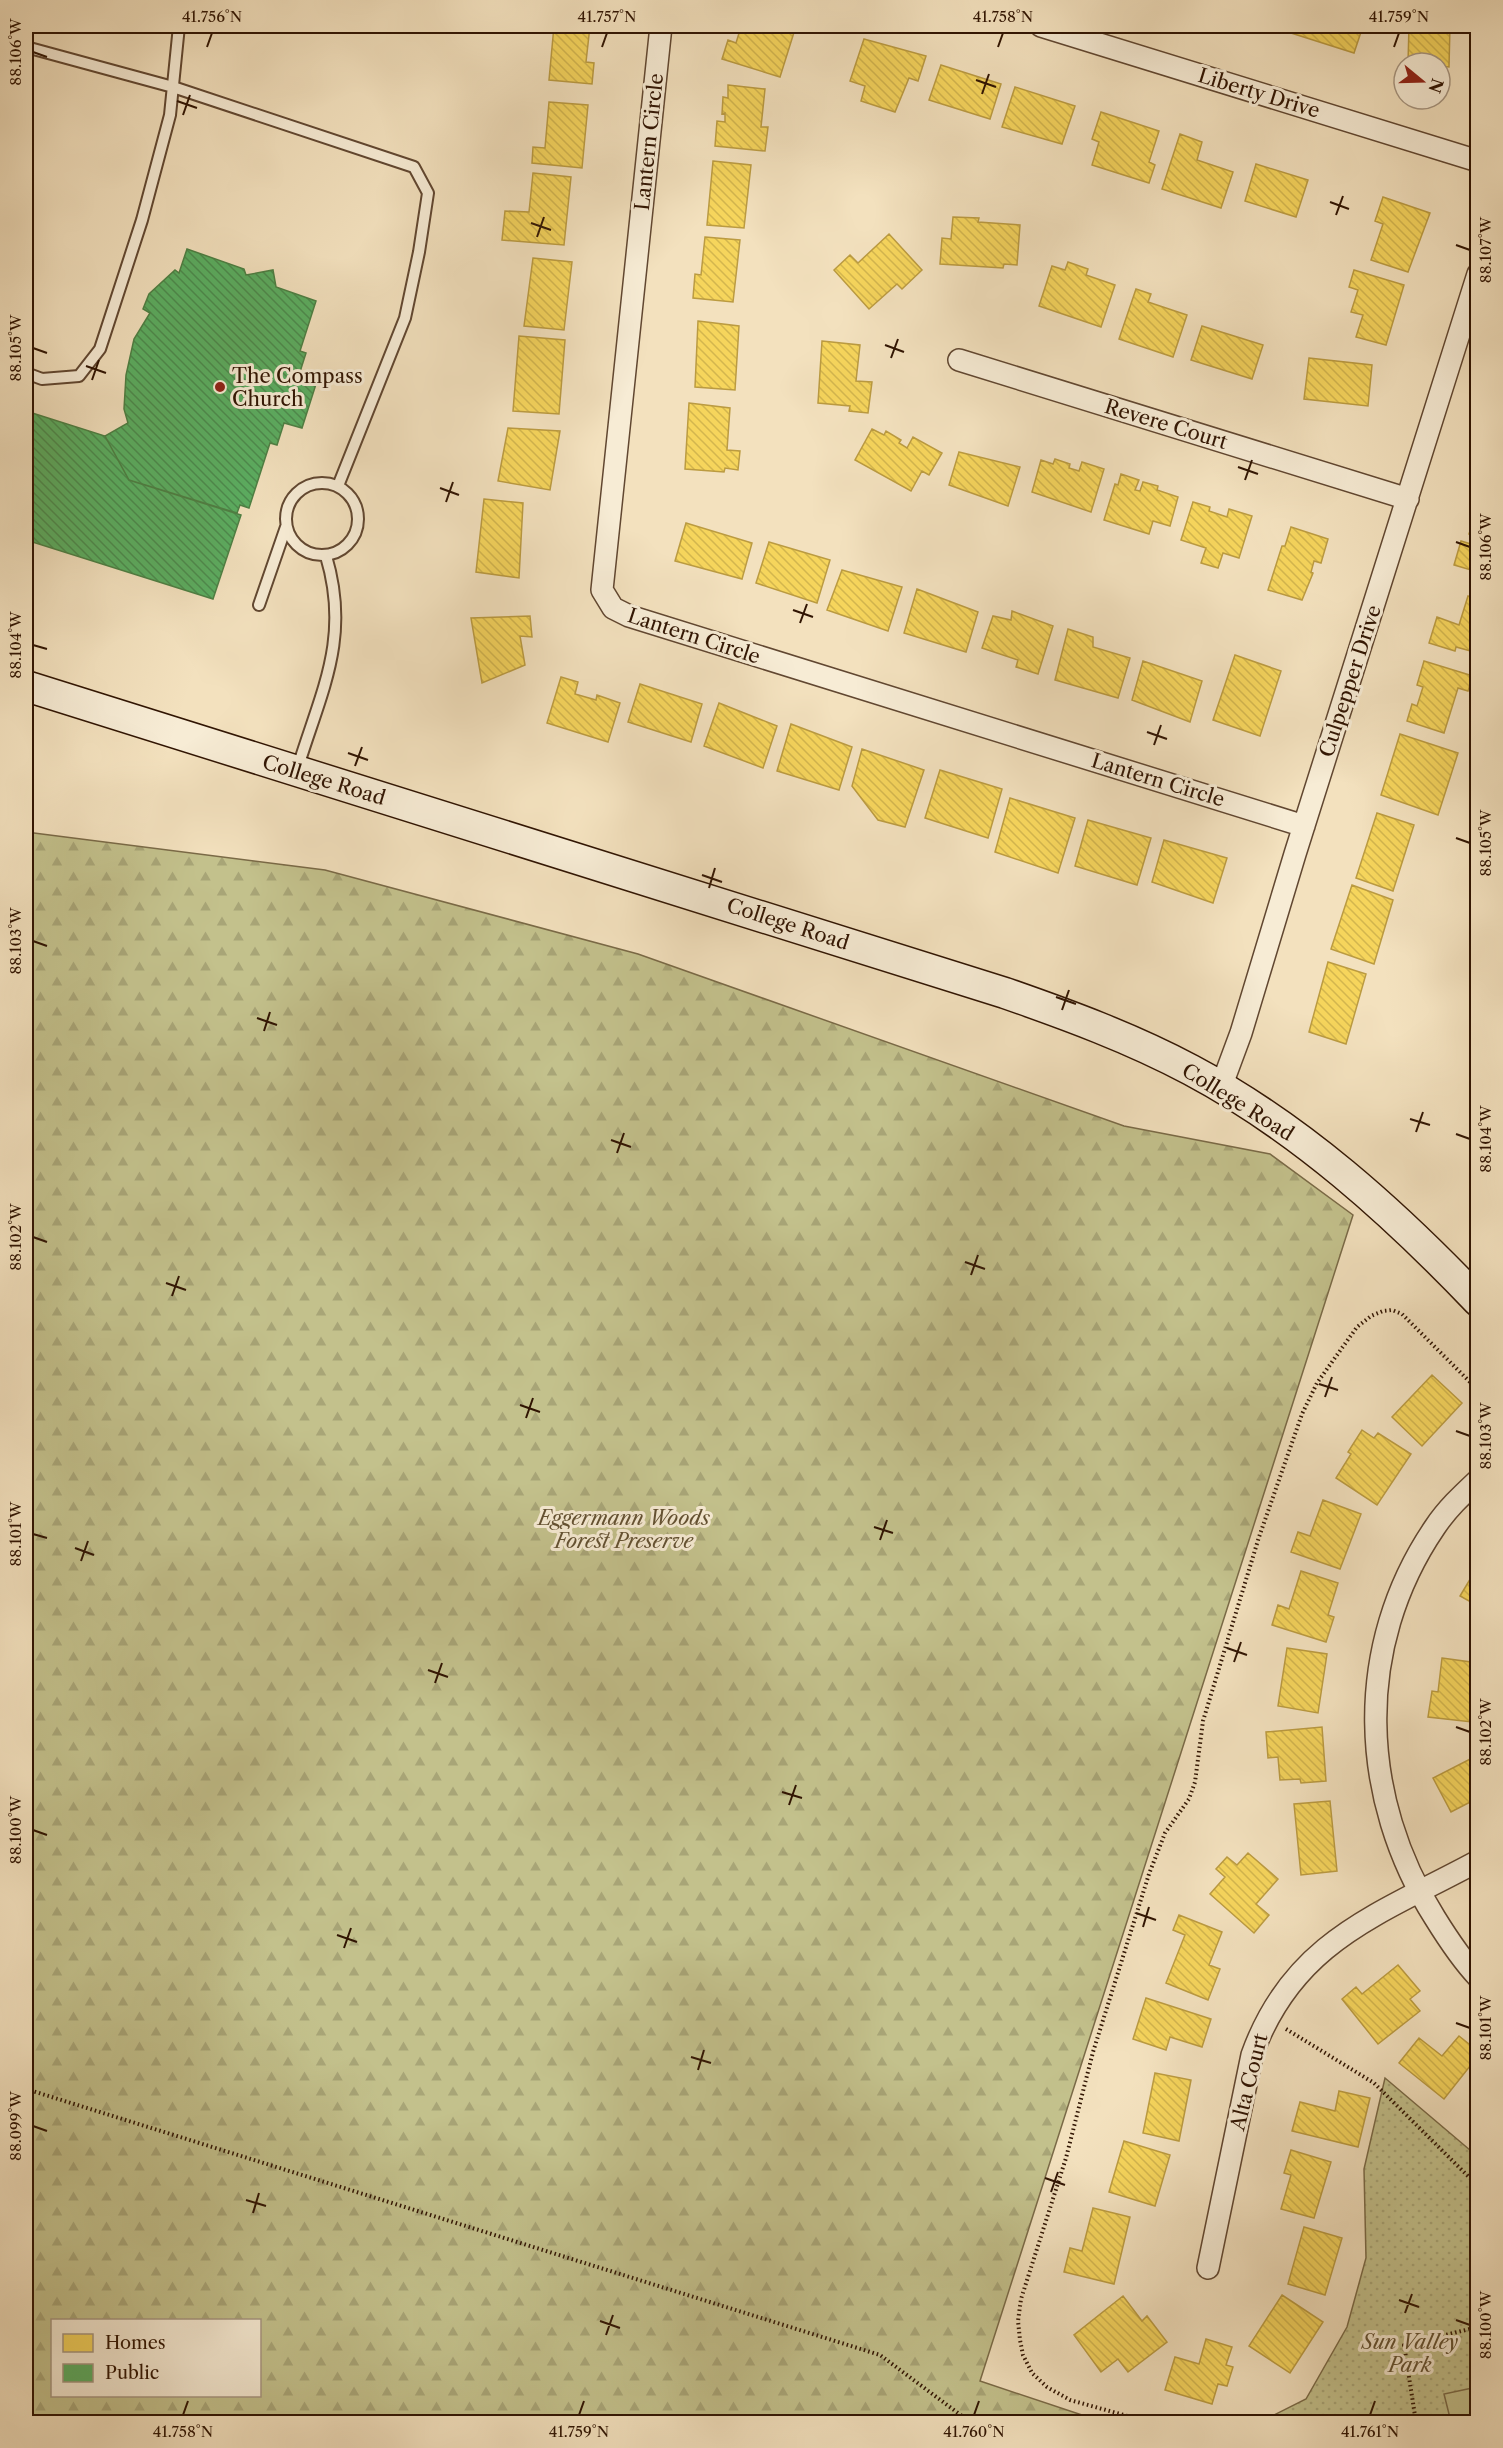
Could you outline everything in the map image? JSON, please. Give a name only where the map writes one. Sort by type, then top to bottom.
[{"type":"main road","name":"College Road","points":[[26,686],[1005,993],[1121,1037],[1221,1087],[1306,1144],[1351,1180],[1415,1238],[1478,1301]]},
{"type":"street","name":"Lantern Circle","points":[[661,26],[602,590],[608,603],[629,616],[1304,826]]},
{"type":"street","name":"Liberty Drive","points":[[1041,26],[1478,161]]},
{"type":"street","name":"Culpepper Drive","points":[[1221,1087],[1241,1033],[1478,274]]},
{"type":"street","name":"Revere Court","points":[[959,360],[1408,499]]},
{"type":"street","points":[[1478,1480],[1450,1507],[1421,1550],[1395,1611],[1379,1673],[1375,1731],[1383,1792],[1401,1857],[1419,1893],[1462,1961],[1478,1977]]},
{"type":"street","name":"Alta Court","points":[[1208,2268],[1252,2055],[1267,2017],[1294,1977],[1336,1939],[1478,1861]]},
{"type":"lane","points":[[26,373],[42,379],[79,376],[100,349],[142,220],[170,115],[179,26]]},
{"type":"lane","points":[[26,47],[172,87],[414,167],[428,193],[419,252],[405,318],[338,486]]},
{"type":"lane","points":[[259,605],[286,527],[286,514],[291,501],[299,491],[311,485],[325,483],[338,486],[352,499],[358,516],[355,534],[343,549],[326,556],[313,555],[300,549],[291,539],[286,527]]},
{"type":"lane","points":[[297,771],[333,659],[338,617],[334,583],[326,556]]},
{"type":"path","points":[[1149,2422],[1070,2400],[1047,2387],[1032,2373],[1023,2355],[1018,2321],[1033,2254],[1066,2158],[1093,2052],[1149,1874],[1165,1833],[1189,1799],[1196,1782],[1203,1721],[1287,1452],[1317,1383],[1346,1340],[1371,1316],[1392,1310],[1402,1314],[1478,1390]]},
{"type":"path","points":[[1267,2017],[1327,2057],[1374,2083],[1478,2186]]},
{"type":"path","points":[[26,2089],[880,2355],[970,2422]]},
{"type":"path","points":[[1416,2422],[1404,2344],[1478,2327]]},
{"type":"path","points":[[1300,2422],[1306,2422]]},
{"type":"green space","name":"Eggermann Woods Forest Preserve","points":[[26,832],[325,870],[638,954],[1124,1126],[1270,1154],[1353,1215],[980,2381],[1103,2422],[26,2422]]},
{"type":"green space","name":"Sun Valley Park","points":[[1385,2078],[1477,2156],[1477,2422],[1260,2422],[1306,2399],[1347,2327],[1366,2258],[1364,2169]]},
{"type":"green space","points":[[1477,2387],[1477,2422],[1451,2422],[1444,2394]]},
{"type":"building: Homes","points":[[554,26],[590,26],[586,62],[594,63],[592,84],[549,80]]},
{"type":"building: Homes","points":[[748,26],[796,26],[780,77],[722,59],[728,40],[736,43],[740,30],[746,32]]},
{"type":"building: Homes","points":[[1294,26],[1363,26],[1354,53],[1291,33]]},
{"type":"building: Homes","points":[[1409,26],[1450,26],[1449,51],[1408,51]]},
{"type":"building: Homes","points":[[864,39],[926,56],[918,81],[909,78],[895,112],[861,101],[865,86],[850,81]]},
{"type":"building: Homes","points":[[941,65],[1001,84],[990,119],[929,100]]},
{"type":"building: Homes","points":[[728,85],[765,89],[761,127],[768,127],[765,151],[715,146],[717,121],[725,122],[725,113],[722,114],[723,97],[728,98]]},
{"type":"building: Homes","points":[[1015,87],[1075,106],[1062,144],[1002,127]]},
{"type":"building: Homes","points":[[549,102],[588,105],[582,168],[532,163],[533,147],[545,148]]},
{"type":"building: Homes","points":[[1101,112],[1159,131],[1149,162],[1155,165],[1149,183],[1092,165],[1099,142],[1092,139]]},
{"type":"building: Homes","points":[[1180,134],[1202,142],[1197,160],[1233,172],[1221,208],[1162,189]]},
{"type":"building: Homes","points":[[713,161],[751,165],[744,228],[707,225]]},
{"type":"building: Homes","points":[[1256,164],[1308,180],[1296,217],[1245,201]]},
{"type":"building: Homes","points":[[533,173],[571,177],[564,245],[502,240],[505,211],[529,212]]},
{"type":"building: Homes","points":[[1383,197],[1430,213],[1408,272],[1371,260],[1383,224],[1375,221]]},
{"type":"building: Homes","points":[[953,217],[979,218],[978,222],[1020,225],[1017,265],[1004,264],[1003,268],[940,264],[942,238],[951,239]]},
{"type":"building: Homes","points":[[889,234],[922,270],[902,289],[897,284],[869,309],[834,270],[850,255],[858,263]]},
{"type":"building: Homes","points":[[705,237],[740,240],[733,302],[693,298],[695,274],[701,275]]},
{"type":"building: Homes","points":[[533,258],[572,262],[564,330],[524,326]]},
{"type":"building: Homes","points":[[1068,262],[1088,269],[1086,275],[1115,285],[1101,327],[1039,306],[1052,266],[1065,270]]},
{"type":"building: Homes","points":[[1354,270],[1404,285],[1386,345],[1356,337],[1363,315],[1351,312],[1358,290],[1349,287]]},
{"type":"building: Homes","points":[[1136,289],[1151,294],[1148,302],[1187,315],[1173,357],[1119,339]]},
{"type":"building: Homes","points":[[698,321],[739,326],[735,390],[695,387]]},
{"type":"building: Homes","points":[[1202,326],[1263,345],[1252,379],[1191,360]]},
{"type":"building: Homes","points":[[519,336],[565,340],[559,414],[513,411]]},
{"type":"building: Homes","points":[[822,341],[860,345],[856,381],[872,382],[868,413],[849,411],[850,406],[818,403]]},
{"type":"building: Homes","points":[[1309,358],[1372,365],[1368,406],[1304,399]]},
{"type":"building: Homes","points":[[689,403],[730,408],[727,450],[740,451],[738,470],[725,468],[724,472],[685,469]]},
{"type":"building: Homes","points":[[508,428],[560,431],[550,490],[498,481]]},
{"type":"building: Homes","points":[[872,429],[884,435],[886,431],[901,440],[899,443],[907,448],[913,437],[942,453],[929,475],[922,471],[911,491],[855,460]]},
{"type":"building: Homes","points":[[959,452],[1020,467],[1008,506],[949,485]]},
{"type":"building: Homes","points":[[1055,459],[1070,464],[1069,468],[1079,471],[1082,462],[1104,469],[1091,512],[1032,492],[1041,460],[1053,464]]},
{"type":"building: Homes","points":[[1121,474],[1139,480],[1135,490],[1140,491],[1143,482],[1158,486],[1157,490],[1178,497],[1170,526],[1153,521],[1149,534],[1104,520],[1115,484],[1118,485]]},
{"type":"building: Homes","points":[[484,499],[523,503],[519,578],[476,572]]},
{"type":"building: Homes","points":[[1193,502],[1210,507],[1209,511],[1227,517],[1229,509],[1252,516],[1239,558],[1223,553],[1218,568],[1201,563],[1206,548],[1181,540]]},
{"type":"building: Homes","points":[[1475,505],[1478,505],[1478,572],[1454,565],[1461,541],[1471,544],[1473,535],[1469,534],[1473,522],[1470,521]]},
{"type":"building: Homes","points":[[686,523],[752,543],[742,579],[675,561]]},
{"type":"building: Homes","points":[[1291,527],[1328,539],[1321,563],[1314,561],[1311,572],[1313,573],[1302,600],[1268,590],[1282,546],[1285,546]]},
{"type":"building: Homes","points":[[769,542],[830,560],[817,603],[756,583]]},
{"type":"building: Homes","points":[[842,570],[902,587],[888,631],[827,610]]},
{"type":"building: Homes","points":[[917,589],[978,612],[966,652],[904,633]]},
{"type":"building: Homes","points":[[1468,596],[1478,599],[1478,653],[1456,647],[1455,651],[1429,643],[1437,617],[1459,625]]},
{"type":"building: Homes","points":[[1012,611],[1053,626],[1038,674],[1016,667],[1018,660],[982,648],[993,616],[1011,620]]},
{"type":"building: Homes","points":[[530,616],[532,637],[520,636],[525,665],[482,683],[471,618]]},
{"type":"building: Homes","points":[[1068,629],[1093,637],[1093,647],[1130,658],[1118,698],[1055,680]]},
{"type":"building: Homes","points":[[1235,655],[1281,671],[1260,736],[1213,720]]},
{"type":"building: Homes","points":[[1143,661],[1202,681],[1190,722],[1132,700]]},
{"type":"building: Homes","points":[[1424,661],[1473,676],[1468,691],[1458,688],[1444,733],[1407,721],[1412,704],[1417,706],[1423,687],[1417,685]]},
{"type":"building: Homes","points":[[561,677],[578,682],[575,694],[596,700],[597,695],[620,703],[608,742],[547,723]]},
{"type":"building: Homes","points":[[640,684],[702,704],[691,742],[628,722]]},
{"type":"building: Homes","points":[[719,703],[777,726],[763,768],[704,746]]},
{"type":"building: Homes","points":[[791,724],[852,747],[839,790],[777,771]]},
{"type":"building: Homes","points":[[1400,734],[1458,753],[1438,815],[1381,795]]},
{"type":"building: Homes","points":[[862,749],[924,770],[905,827],[878,820],[852,786]]},
{"type":"building: Homes","points":[[940,770],[1002,789],[988,838],[925,818]]},
{"type":"building: Homes","points":[[1010,798],[1075,818],[1058,873],[995,852]]},
{"type":"building: Homes","points":[[1377,813],[1414,825],[1393,891],[1356,878]]},
{"type":"building: Homes","points":[[1088,820],[1151,838],[1137,885],[1075,866]]},
{"type":"building: Homes","points":[[1164,840],[1227,858],[1213,903],[1152,882]]},
{"type":"building: Homes","points":[[1352,885],[1393,900],[1374,964],[1331,949]]},
{"type":"building: Homes","points":[[1328,962],[1366,974],[1346,1044],[1309,1032]]},
{"type":"building: Homes","points":[[1432,1375],[1462,1403],[1422,1446],[1392,1417]]},
{"type":"building: Homes","points":[[1362,1430],[1374,1438],[1378,1433],[1411,1454],[1377,1505],[1336,1478],[1351,1454],[1348,1452]]},
{"type":"building: Homes","points":[[1323,1500],[1361,1514],[1340,1569],[1291,1552],[1298,1532],[1310,1536]]},
{"type":"building: Homes","points":[[1301,1571],[1338,1583],[1328,1615],[1334,1617],[1326,1642],[1272,1625],[1278,1605],[1289,1609]]},
{"type":"building: Homes","points":[[1475,1571],[1478,1572],[1478,1606],[1460,1596]]},
{"type":"building: Homes","points":[[1287,1648],[1327,1654],[1318,1713],[1278,1706]]},
{"type":"building: Homes","points":[[1442,1658],[1478,1663],[1472,1722],[1428,1717],[1432,1691],[1438,1692]]},
{"type":"building: Homes","points":[[1322,1727],[1326,1781],[1301,1783],[1300,1779],[1280,1780],[1278,1757],[1268,1758],[1266,1732]]},
{"type":"building: Homes","points":[[1478,1755],[1478,1798],[1451,1812],[1433,1778]]},
{"type":"building: Homes","points":[[1330,1801],[1337,1871],[1301,1875],[1294,1804]]},
{"type":"building: Homes","points":[[1248,1853],[1278,1879],[1256,1904],[1269,1915],[1254,1933],[1210,1894],[1225,1877],[1216,1869],[1227,1857],[1237,1865]]},
{"type":"building: Homes","points":[[1179,1915],[1222,1932],[1209,1965],[1220,1969],[1208,2000],[1166,1983],[1185,1935],[1173,1930]]},
{"type":"building: Homes","points":[[1398,1965],[1420,1991],[1410,1999],[1420,2011],[1378,2044],[1342,1999],[1356,1987],[1362,1994]]},
{"type":"building: Homes","points":[[1146,1998],[1211,2019],[1202,2047],[1170,2037],[1166,2050],[1133,2039]]},
{"type":"building: Homes","points":[[1459,2036],[1478,2051],[1478,2056],[1444,2099],[1399,2063],[1419,2038],[1442,2056]]},
{"type":"building: Homes","points":[[1155,2073],[1191,2080],[1179,2141],[1143,2133]]},
{"type":"building: Homes","points":[[1339,2091],[1370,2098],[1358,2147],[1292,2131],[1300,2102],[1335,2111]]},
{"type":"building: Homes","points":[[1124,2141],[1170,2155],[1155,2206],[1109,2192]]},
{"type":"building: Homes","points":[[1291,2150],[1331,2162],[1314,2218],[1281,2209],[1291,2175],[1284,2173]]},
{"type":"building: Homes","points":[[1093,2208],[1130,2217],[1114,2284],[1064,2272],[1070,2248],[1082,2251]]},
{"type":"building: Homes","points":[[1304,2227],[1342,2238],[1325,2295],[1288,2284]]},
{"type":"building: Homes","points":[[1282,2295],[1323,2322],[1290,2373],[1249,2346]]},
{"type":"building: Homes","points":[[1123,2296],[1142,2321],[1147,2316],[1167,2342],[1128,2372],[1118,2359],[1101,2372],[1074,2335]]},
{"type":"building: Homes","points":[[1206,2339],[1232,2347],[1226,2365],[1233,2367],[1227,2386],[1218,2384],[1212,2404],[1165,2390],[1175,2357],[1199,2364]]},
{"type":"building: Public","name":"The Compass Church","points":[[187,249],[244,269],[246,275],[273,270],[276,287],[316,301],[300,351],[306,353],[299,375],[317,381],[302,428],[284,423],[277,445],[270,443],[249,508],[240,505],[237,513],[129,480],[105,436],[128,423],[124,409],[126,375],[134,339],[150,313],[143,309],[149,294],[175,270],[179,273]]},
{"type":"building: Public","points":[[26,411],[105,436],[129,480],[241,515],[213,599],[26,540]]},
{"type":"place","name":"The Compass Church","points":[[220,387]]}]
